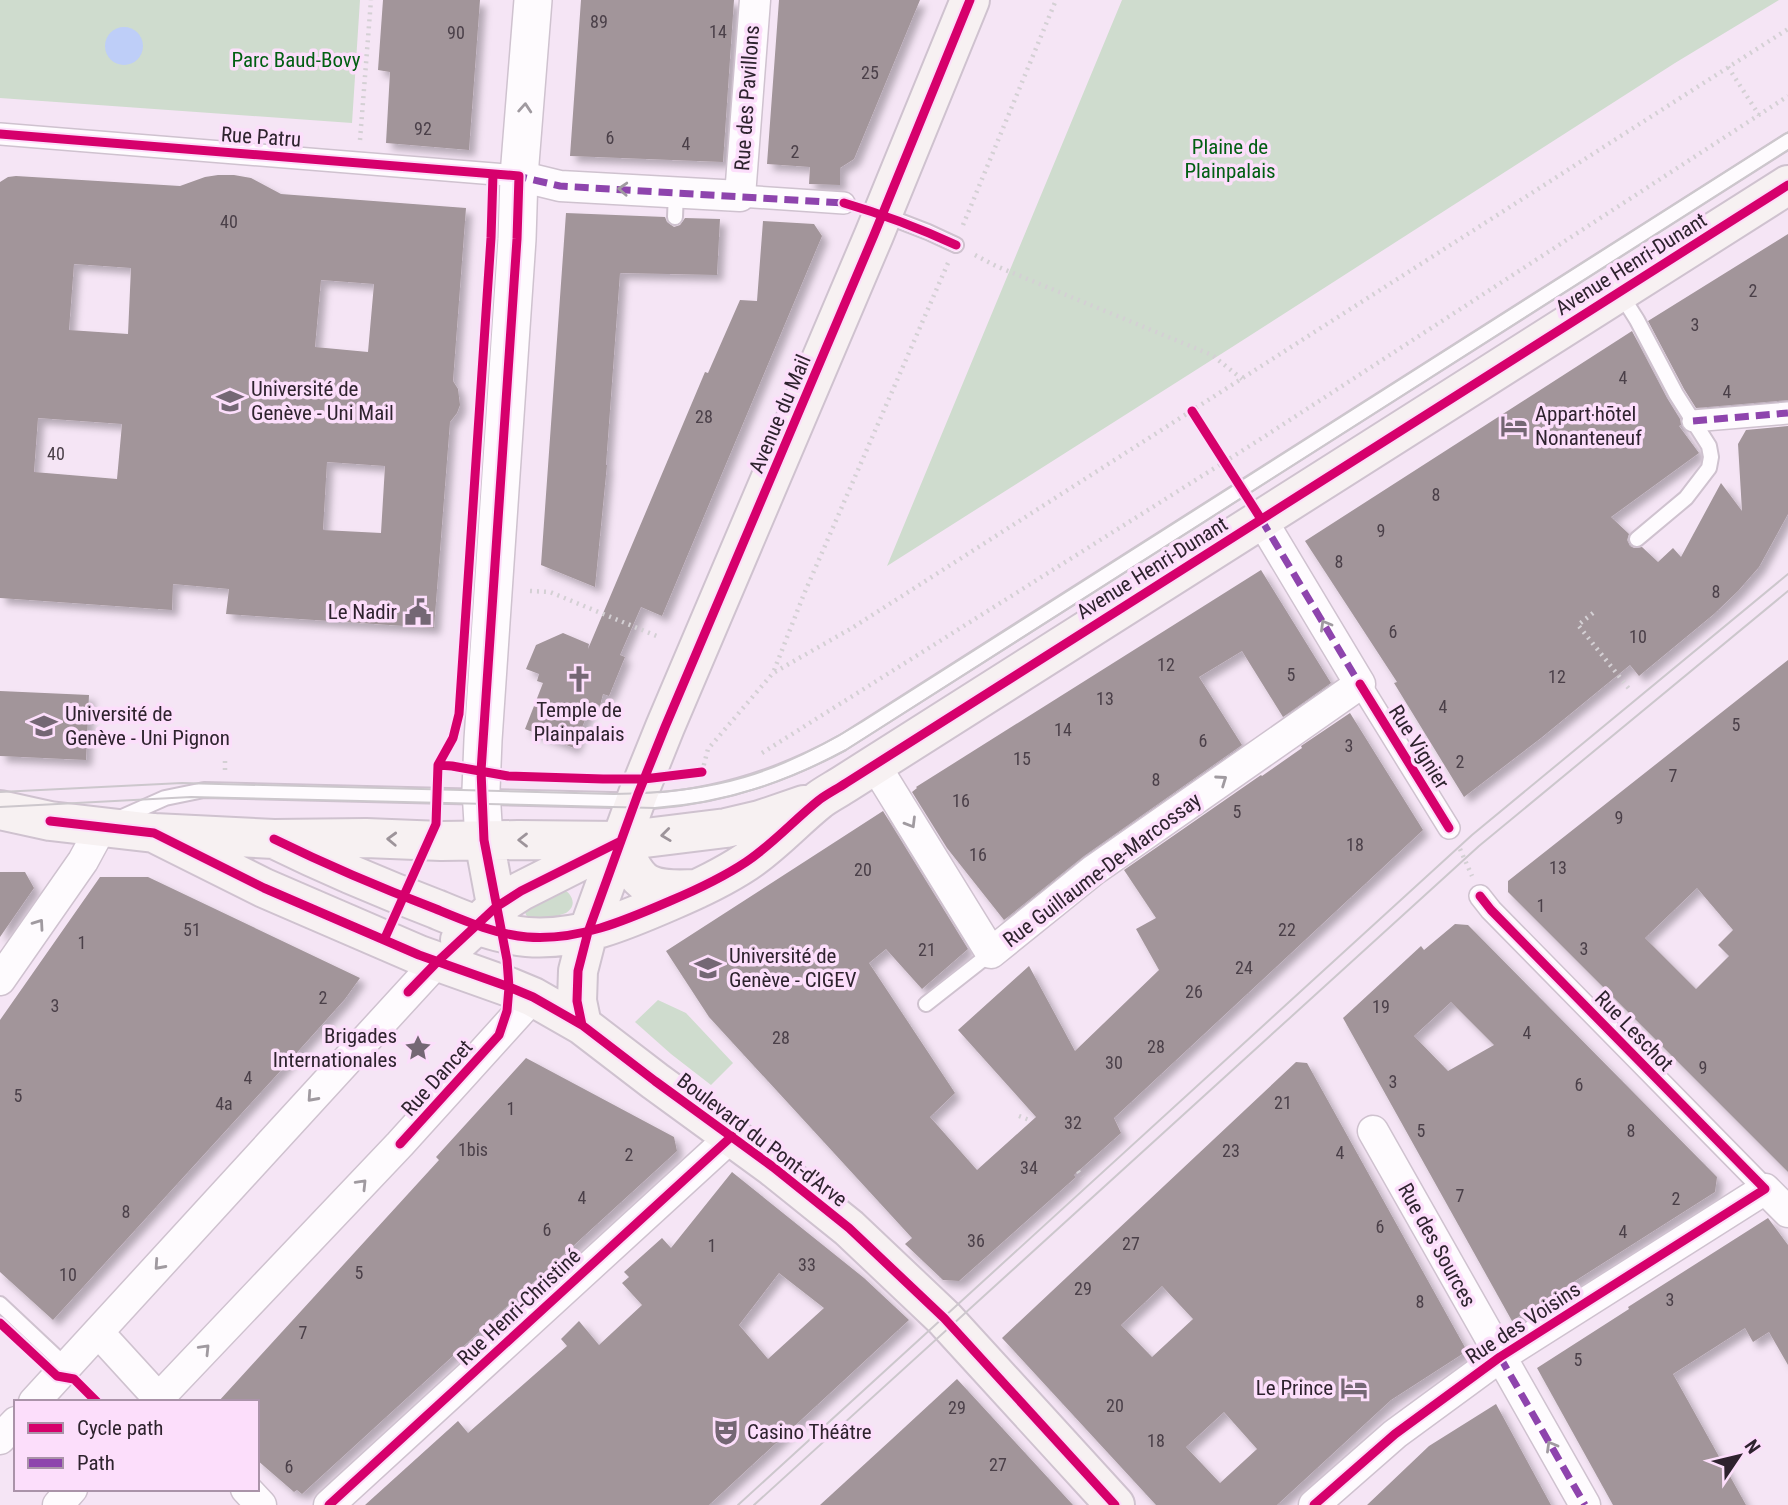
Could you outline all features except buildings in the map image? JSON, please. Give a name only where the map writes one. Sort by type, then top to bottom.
[{"type":"main road","name":"Avenue du Mail","points":[[588,932],[665,727],[883,214],[970,0]]},
{"type":"main road","name":"Avenue Henri-Dunant","points":[[274,839],[346,873],[424,905],[491,922],[527,937],[588,932],[623,922],[710,883],[746,863],[819,800],[875,765],[1252,504],[1619,292],[1788,185]]},
{"type":"main road","name":"Avenue Henri-Dunant","points":[[621,841],[711,830],[760,820],[819,800]]},
{"type":"main road","points":[[0,810],[50,821],[154,833],[274,839],[621,841]]},
{"type":"main road","points":[[0,825],[50,821]]},
{"type":"main road","name":"Boulevard du Pont-d'Arve","points":[[154,833],[264,888],[437,962],[521,992],[582,1025],[773,1167],[849,1228],[921,1295],[1115,1505]]},
{"type":"main road","points":[[424,905],[454,903],[467,897],[476,885],[484,840]]},
{"type":"main road","points":[[484,840],[491,922],[521,992],[588,932]]},
{"type":"main road","points":[[621,841],[630,866],[646,884],[668,890],[710,883]]},
{"type":"main road","points":[[437,962],[491,922],[521,891],[621,841]]},
{"type":"main road","points":[[582,1025],[576,1001],[578,971],[588,932]]},
{"type":"street","points":[[484,840],[481,784],[519,176],[533,0]]},
{"type":"street","name":"Rue des Pavillons","points":[[740,195],[755,0]]},
{"type":"street","name":"Rue Patru","points":[[0,134],[519,176],[560,186],[676,205],[740,195],[844,203]]},
{"type":"street","points":[[1693,421],[1788,412]]},
{"type":"street","name":"Rue Vignier","points":[[1252,504],[1448,828]]},
{"type":"street","name":"Rue Guillaume-De-Marcossay","points":[[875,765],[990,953],[1094,870],[1360,684]]},
{"type":"street","points":[[0,980],[83,861],[103,826]]},
{"type":"street","name":"Rue Leschot","points":[[1480,896],[1788,1212]]},
{"type":"street","points":[[36,1400],[437,962]]},
{"type":"street","name":"Rue Dancet","points":[[159,1400],[499,1035],[508,1011],[521,992]]},
{"type":"street","name":"Rue des Sources","points":[[1373,1131],[1585,1505]]},
{"type":"street","name":"Rue Henri-Christiné","points":[[330,1505],[732,1136]]},
{"type":"street","name":"Rue des Voisins","points":[[1314,1505],[1395,1434],[1500,1357],[1765,1189]]},
{"type":"street","name":"Rue Dancet","points":[[98,1332],[157,1400]]},
{"type":"street","points":[[0,1439],[14,1424]]},
{"type":"street","points":[[58,1505],[70,1491]]},
{"type":"street","points":[[248,1491],[261,1505]]},
{"type":"lane","points":[[103,826],[165,798],[204,790],[481,784],[635,802],[678,799],[728,790],[776,774],[842,743],[1252,504],[1783,144]]},
{"type":"lane","points":[[883,214],[956,245]]},
{"type":"lane","points":[[1619,292],[1676,394],[1709,446],[1711,457],[1709,468],[1686,498],[1636,539]]},
{"type":"lane","points":[[926,1004],[990,953]]},
{"type":"lane","points":[[0,1304],[66,1366]]},
{"type":"path","points":[[358,162],[371,0]]},
{"type":"path","points":[[715,768],[698,772],[708,749],[773,673],[804,594],[956,245],[976,190],[1056,0]]},
{"type":"path","points":[[773,673],[852,628],[1788,29]]},
{"type":"path","points":[[1728,67],[1759,115],[1783,144]]},
{"type":"path","points":[[753,759],[1225,462],[1788,96]]},
{"type":"path","points":[[956,245],[996,266],[1212,355],[1242,379]]},
{"type":"path","points":[[1192,411],[1199,421]]},
{"type":"path","points":[[1219,452],[1252,504]]},
{"type":"path","points":[[530,591],[550,592],[659,636]]},
{"type":"path","points":[[1594,613],[1578,625],[1630,690]]},
{"type":"path","points":[[1448,828],[1465,859],[1480,896]]},
{"type":"path","points":[[1019,1116],[1032,1121]]},
{"type":"path","points":[[1077,1171],[1082,1177]]},
{"type":"green space","name":"Parc Baud-Bovy","points":[[0,0],[360,0],[352,123],[0,98]]},
{"type":"green space","name":"Plaine de Plainpalais","points":[[1122,0],[1779,0],[1675,63],[887,566]]},
{"type":"green space","points":[[560,888],[572,899],[570,910],[541,920],[530,919],[525,914],[524,909]]},
{"type":"green space","points":[[658,1000],[686,1013],[733,1063],[711,1085],[635,1022]]},
{"type":"water","points":[[124,27],[137,33],[143,46],[137,59],[124,65],[111,59],[105,46],[111,33]]},
{"type":"tram line","points":[[0,792],[182,783],[650,793],[715,784],[773,767],[802,755],[863,721],[1788,132]]},
{"type":"tram line","points":[[0,807],[191,797],[655,808],[730,796],[777,782],[846,750],[1788,150]]},
{"type":"tram line","points":[[738,1505],[1472,835],[1788,574]]},
{"type":"tram line","points":[[754,1505],[1479,846],[1788,591]]},
{"type":"marked path","points":[[513,175],[560,186],[844,203]]},
{"type":"marked path","points":[[1693,421],[1788,413]]},
{"type":"marked path","points":[[1261,519],[1362,688]]},
{"type":"marked path","points":[[1500,1357],[1585,1505]]},
{"type":"cycle path","points":[[582,1025],[577,1001],[578,971],[588,932],[638,794],[970,0]]},
{"type":"cycle path","points":[[0,134],[519,176],[481,771],[484,840],[507,960],[507,1011],[499,1035],[400,1144]]},
{"type":"cycle path","points":[[384,940],[436,824],[438,765],[453,738],[459,714],[493,174]]},
{"type":"cycle path","points":[[274,839],[395,893],[480,926],[527,937],[583,933],[680,897],[746,862],[825,796],[1788,185]]},
{"type":"cycle path","points":[[844,203],[956,245]]},
{"type":"cycle path","points":[[1192,411],[1261,519]]},
{"type":"cycle path","points":[[1360,684],[1449,828]]},
{"type":"cycle path","points":[[438,765],[508,776],[603,779],[644,779],[702,772]]},
{"type":"cycle path","points":[[50,821],[154,833],[264,888],[419,955],[533,997],[582,1025],[773,1167],[849,1228],[944,1318],[1115,1505]]},
{"type":"cycle path","points":[[408,992],[496,907],[521,891],[621,841]]},
{"type":"cycle path","points":[[1314,1505],[1395,1434],[1500,1357],[1765,1189],[1480,896]]},
{"type":"cycle path","points":[[329,1505],[732,1136]]},
{"type":"cycle path","points":[[0,1323],[57,1376],[74,1379],[95,1400]]},
{"type":"place","name":"Université de Genève - Uni Mail","points":[[230,401]]},
{"type":"place","name":"Appart‧hōtel Nonanteneuf","points":[[1514,426]]},
{"type":"place","name":"Le Nadir","points":[[418,612]]},
{"type":"place","name":"Temple de Plainpalais","points":[[579,679]]},
{"type":"place","name":"Université de Genève - Uni Pignon","points":[[44,726]]},
{"type":"place","name":"Université de Genève - CIGEV","points":[[708,968]]},
{"type":"place","name":"Brigades Internationales","points":[[418,1048]]},
{"type":"place","name":"Le Prince","points":[[1354,1388]]},
{"type":"place","name":"Casino Théâtre","points":[[726,1432]]}]
